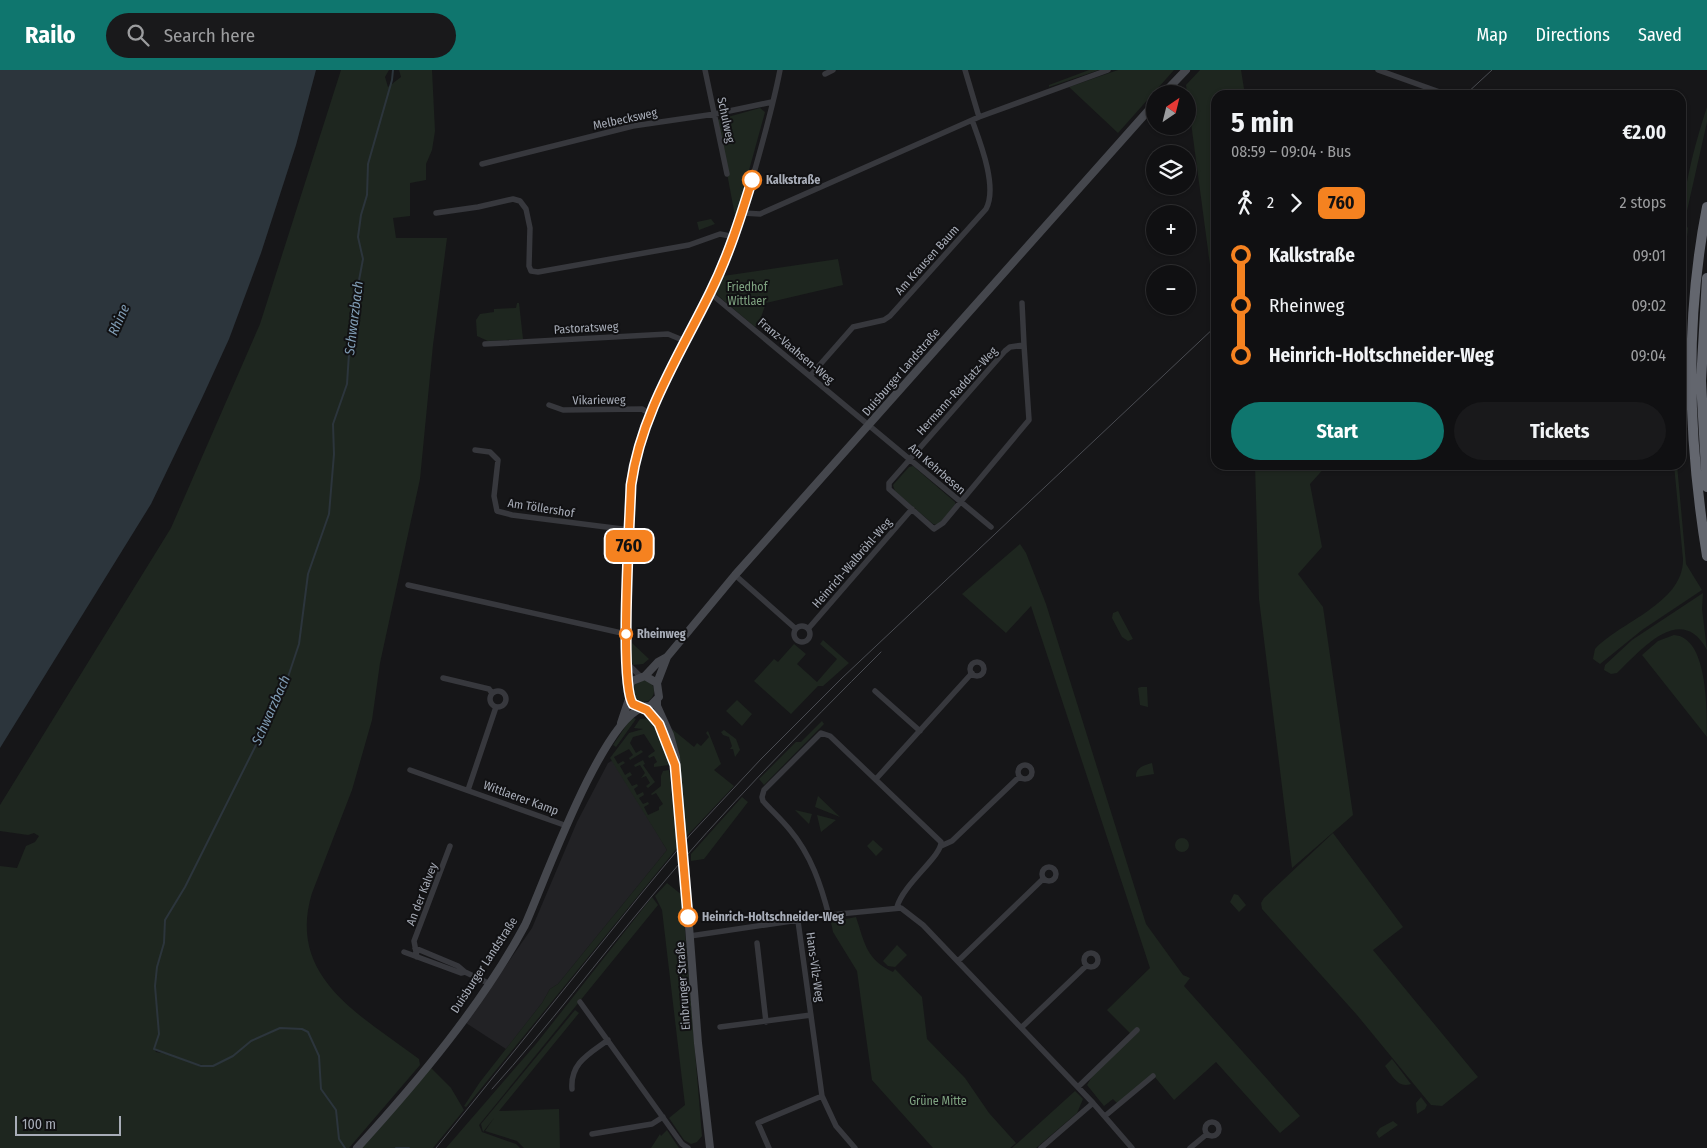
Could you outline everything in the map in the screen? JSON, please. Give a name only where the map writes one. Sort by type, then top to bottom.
[{"type":"highway","points":[[1707,207],[1695,292],[1691,379],[1693,451],[1707,556]]},
{"type":"highway","points":[[1707,278],[1701,381],[1707,486]]},
{"type":"main road","points":[[1172,85],[1186,70]]},
{"type":"main road","name":"Duisburger Landstraße","points":[[621,723],[634,710],[653,705],[657,700],[659,690],[657,683],[667,657],[735,575],[1146,113]]},
{"type":"main road","name":"Duisburger Landstraße","points":[[358,1147],[428,1065],[488,983],[525,925],[592,772],[621,723],[629,699],[629,685],[667,657]]},
{"type":"main road","points":[[643,676],[657,683]]},
{"type":"main road","points":[[629,699],[633,704],[642,708]]},
{"type":"main road","name":"Einbrunger Straße","points":[[657,700],[659,711],[670,735],[676,757],[675,765],[708,1147]]},
{"type":"main road","name":"Einbrunger Straße","points":[[642,708],[659,724],[675,765]]},
{"type":"street","name":"Schulweg","points":[[705,70],[727,174]]},
{"type":"street","points":[[629,685],[626,662],[626,634],[631,485],[635,457],[649,413],[710,293],[735,237],[780,70]]},
{"type":"street","points":[[825,74],[833,70]]},
{"type":"street","points":[[966,70],[979,117]]},
{"type":"street","points":[[743,213],[760,214],[979,117],[1108,70]]},
{"type":"street","points":[[1378,70],[1434,90]]},
{"type":"street","name":"Melbecksweg","points":[[482,164],[633,126],[715,114],[772,102]]},
{"type":"street","name":"Am Krausen Baum","points":[[810,376],[853,326],[884,320],[890,316],[986,209],[989,191],[986,160],[972,120]]},
{"type":"street","points":[[436,213],[478,207],[513,199],[520,201],[525,206],[528,215],[529,266],[535,272],[585,265],[689,245],[720,234],[735,237]]},
{"type":"street","name":"Franz-Vaahsen-Weg","points":[[710,293],[870,425]]},
{"type":"street","points":[[910,459],[888,486],[934,529],[943,523],[959,501],[1029,420],[1022,303]]},
{"type":"street","name":"Pastoratsweg","points":[[485,344],[668,334],[686,341]]},
{"type":"street","name":"Hermann-Raddatz-Weg","points":[[910,459],[1010,347],[1024,345]]},
{"type":"street","name":"Vikarieweg","points":[[549,405],[563,410],[642,409],[649,413]]},
{"type":"street","name":"Am Kehrbesen","points":[[870,425],[991,527]]},
{"type":"street","name":"Am Töllershof","points":[[475,450],[490,452],[498,460],[494,496],[497,510],[512,515],[630,530]]},
{"type":"street","name":"Heinrich-Walbröhl-Weg","points":[[735,575],[796,629],[795,638],[801,642],[809,637],[808,629],[912,509]]},
{"type":"street","points":[[408,585],[626,634]]},
{"type":"street","points":[[796,629],[801,627],[808,629]]},
{"type":"street","points":[[626,662],[643,676]]},
{"type":"street","points":[[876,779],[972,673]]},
{"type":"street","name":"Wittlaerer Kamp","points":[[443,678],[489,689],[492,693],[500,691],[505,697],[504,704],[496,706],[468,790]]},
{"type":"street","points":[[876,691],[920,730]]},
{"type":"street","points":[[492,693],[490,700],[496,706]]},
{"type":"street","points":[[829,916],[821,884],[806,853],[791,831],[763,801],[763,792],[821,733],[830,736],[939,838],[942,846]]},
{"type":"street","name":"Wittlaerer Kamp","points":[[410,770],[567,826]]},
{"type":"street","points":[[897,907],[903,892],[942,846],[952,841],[1020,777]]},
{"type":"street","name":"An der Kalvey","points":[[417,957],[414,941],[450,846]]},
{"type":"street","points":[[958,961],[1044,878]]},
{"type":"street","points":[[690,936],[897,907],[914,916],[958,961],[1079,1086],[1132,1148]]},
{"type":"street","name":"Hans-Vilz-Weg","points":[[798,921],[822,1096],[836,1126],[855,1148]]},
{"type":"street","points":[[757,944],[766,1022]]},
{"type":"street","points":[[416,948],[458,966],[465,972],[488,983]]},
{"type":"street","points":[[404,952],[461,973],[465,972]]},
{"type":"street","points":[[1022,1027],[1086,966]]},
{"type":"street","points":[[580,1002],[663,1117],[688,1148]]},
{"type":"street","name":"Hans-Vilz-Weg","points":[[720,1027],[811,1015]]},
{"type":"street","points":[[1079,1086],[1137,1030]]},
{"type":"street","points":[[572,1089],[572,1078],[578,1063],[608,1040]]},
{"type":"street","points":[[1105,1116],[1153,1076]]},
{"type":"street","points":[[769,1148],[758,1123],[822,1096]]},
{"type":"street","points":[[1041,1148],[1093,1103]]},
{"type":"street","points":[[592,1134],[652,1124],[663,1117]]},
{"type":"street","points":[[1190,1148],[1207,1134]]},
{"type":"shaded area","points":[[613,760],[667,850],[558,984],[550,989],[542,1003],[506,1049],[466,1023],[532,928],[577,822],[608,763]]},
{"type":"green space","points":[[341,70],[389,70],[385,77],[388,87],[401,77],[399,70],[432,70],[435,131],[432,150],[426,164],[426,180],[410,183],[410,216],[393,218],[396,238],[447,238],[433,345],[420,479],[380,663],[372,720],[352,790],[312,893],[307,923],[310,949],[319,972],[334,992],[353,1010],[419,1059],[420,1065],[349,1148],[0,1148],[0,866],[17,868],[26,846],[35,842],[39,836],[34,833],[28,835],[0,831],[0,805],[171,528],[260,324]],"holes":[[[154,1049],[172,1055],[156,1052]],[[176,1056],[198,1064],[213,1067],[201,1067]]]},
{"type":"green space","points":[[1089,70],[1099,70],[1049,87],[1049,85]]},
{"type":"green space","points":[[1118,70],[1174,70],[1161,85],[1146,85],[1146,102],[1118,133],[1069,87]]},
{"type":"green space","points":[[1200,70],[1241,70],[1244,90],[1211,90],[1211,272],[1196,160],[1196,145],[1194,145],[1193,135],[1196,135],[1196,85],[1186,85]]},
{"type":"green space","points":[[1707,107],[1707,122],[1686,215],[1686,190],[1697,140]]},
{"type":"green space","points":[[760,108],[765,112],[735,216],[717,120]]},
{"type":"green space","points":[[711,219],[715,224],[699,230],[697,222]]},
{"type":"green space","points":[[1686,226],[1688,228],[1686,238]]},
{"type":"green space","name":"Friedhof Wittlaer","points":[[838,259],[843,285],[766,303],[760,320],[755,327],[716,294],[723,276]]},
{"type":"green space","points":[[517,303],[519,303],[523,339],[488,341],[477,336],[476,320],[480,314],[494,312],[494,309],[516,308]]},
{"type":"green space","points":[[913,466],[955,502],[955,505],[938,525],[933,524],[895,491],[893,485],[909,467]]},
{"type":"green space","points":[[1255,470],[1323,470],[1310,484],[1322,547],[1298,574],[1323,607],[1353,815],[1292,868],[1259,599]]},
{"type":"green space","points":[[1674,470],[1677,470],[1686,564],[1702,590],[1642,630],[1600,664],[1593,659],[1595,649],[1606,639],[1649,610],[1673,588],[1681,574],[1683,559]]},
{"type":"green space","points":[[1020,544],[1026,553],[1046,604],[1146,924],[1183,975],[1190,978],[1184,986],[1300,1116],[1280,1133],[1216,1062],[1174,1100],[1154,1076],[1118,1104],[1113,1099],[1104,1106],[1087,1085],[1093,1075],[1131,1034],[1107,1010],[1150,968],[1031,606],[1006,633],[962,594]]},
{"type":"green space","points":[[1703,593],[1702,609],[1707,650],[1697,636],[1685,630],[1673,630],[1649,643],[1617,673],[1611,674],[1604,670],[1605,665],[1632,640]]},
{"type":"green space","points":[[1118,611],[1133,639],[1128,641],[1122,637],[1112,618],[1113,613]]},
{"type":"green space","points":[[1674,635],[1685,639],[1693,647],[1699,660],[1705,691],[1707,737],[1642,655],[1658,641]]},
{"type":"green space","points":[[823,640],[849,663],[823,686],[818,686],[791,714],[754,681],[774,659],[778,662],[794,644],[806,654],[797,664],[817,682],[837,659],[820,644]]},
{"type":"green space","points":[[632,643],[649,659],[643,664],[633,665],[630,659]]},
{"type":"green space","points":[[643,680],[651,683],[654,691],[651,699],[643,702],[635,699],[632,691],[635,683]]},
{"type":"green space","points":[[1147,687],[1148,707],[1140,705],[1138,688]]},
{"type":"green space","points":[[737,700],[752,714],[742,726],[726,711]]},
{"type":"green space","points":[[632,717],[636,719],[616,747],[613,745]]},
{"type":"green space","points":[[652,718],[669,765],[654,767],[654,764],[657,762],[654,756],[649,758],[648,756],[655,751],[644,734],[633,737],[630,743],[636,753],[641,750],[643,752],[630,760],[629,758],[633,755],[629,749],[614,757],[618,764],[623,761],[625,763],[620,766],[625,775],[630,772],[632,775],[627,778],[632,786],[637,784],[638,786],[634,789],[637,795],[643,792],[644,795],[639,798],[643,804],[648,802],[649,804],[644,807],[648,815],[659,810],[659,807],[663,804],[656,793],[651,794],[661,786],[663,771],[669,770],[677,848],[466,1107],[464,1106],[480,1082],[542,1003],[550,989],[558,984],[667,850],[610,758],[629,733],[643,729],[634,728],[640,719]]},
{"type":"green space","points":[[822,721],[824,724],[764,785],[759,779],[796,742],[801,742]]},
{"type":"green space","points":[[672,729],[694,747],[697,743],[701,746],[709,737],[706,733],[708,731],[721,764],[714,770],[734,786],[685,838]]},
{"type":"green space","points":[[724,730],[736,739],[740,750],[735,757],[733,749],[730,749],[732,746],[729,737],[721,732]]},
{"type":"green space","points":[[643,760],[645,764],[643,765],[655,782],[648,788],[646,786],[650,783],[646,776],[641,778],[645,773],[640,765],[635,767],[634,765]]},
{"type":"green space","points":[[1152,763],[1154,774],[1136,777],[1139,769]]},
{"type":"green space","points":[[818,796],[840,817],[815,807]]},
{"type":"green space","points":[[742,797],[748,802],[704,859],[691,861],[691,854]]},
{"type":"green space","points":[[795,810],[812,814],[809,824]]},
{"type":"green space","points":[[817,815],[836,820],[821,832]]},
{"type":"green space","points":[[1333,833],[1403,927],[1373,950],[1478,1077],[1442,1106],[1431,1105],[1357,1015],[1262,909],[1261,903],[1264,898]]},
{"type":"green space","points":[[1179,838],[1185,838],[1189,845],[1185,852],[1179,852],[1175,848],[1175,842]]},
{"type":"green space","points":[[873,840],[883,849],[876,856],[867,846]]},
{"type":"green space","points":[[667,883],[682,895],[702,1136],[697,1142],[691,1144],[684,1140],[669,1118],[685,1105],[662,910],[655,896]]},
{"type":"green space","points":[[1234,894],[1238,895],[1246,905],[1239,912],[1230,902]]},
{"type":"green space","points":[[652,897],[658,905],[479,1125],[482,1132],[516,1144],[520,1148],[446,1148],[536,1044]]},
{"type":"green space","name":"Grüne Mitte","points":[[856,917],[865,943],[872,956],[884,967],[893,972],[895,969],[922,997],[927,1039],[965,1078],[989,1113],[1016,1143],[1010,1148],[933,1148],[872,1080],[857,971],[833,932],[831,922]]},
{"type":"green space","points":[[897,945],[907,955],[895,967],[888,966],[883,961]]},
{"type":"green space","points":[[575,1010],[579,1013],[499,1111],[559,1109],[560,1148],[524,1148],[517,1141],[485,1131],[494,1118],[483,1132],[481,1124]]},
{"type":"green space","points":[[1392,1059],[1411,1084],[1402,1085],[1393,1077],[1385,1066]]},
{"type":"green space","points":[[430,1067],[451,1088],[464,1110],[433,1148],[360,1148]]},
{"type":"green space","points":[[1075,1091],[1083,1099],[1077,1113],[1036,1148],[1012,1148]]},
{"type":"green space","points":[[1421,1097],[1427,1105],[1425,1109],[1417,1114],[1416,1103]]},
{"type":"green space","points":[[1393,1121],[1398,1125],[1379,1138],[1376,1133],[1380,1128]]},
{"type":"green space","points":[[667,1130],[679,1148],[651,1148],[660,1134],[661,1136]]},
{"type":"water","name":"Rhine","points":[[0,70],[316,70],[296,145],[261,253],[229,339],[202,398],[151,504],[0,748]]},
{"type":"waterway","name":"Schwarzbach","points":[[345,1148],[339,1139],[336,1110],[321,1089],[319,1056],[308,1032],[302,1029],[280,1028],[251,1041],[233,1056],[213,1066],[201,1066],[154,1049],[159,1034],[155,986],[157,967],[164,943],[165,920],[185,887],[274,709],[286,683],[299,644],[308,574],[329,514],[334,454],[333,424],[347,384],[351,323],[363,259],[358,237],[361,215],[367,195],[368,164],[392,80],[393,70]]},
{"type":"waterway","name":"Schwarzbach","points":[[396,1148],[409,1148]]},
{"type":"tram line","points":[[1470,90],[1492,70]]},
{"type":"tram line","points":[[436,1148],[690,835],[761,759],[842,678],[1211,331]]},
{"type":"tram line","points":[[492,1089],[679,864],[793,741],[881,652]]},
{"type":"bus line","name":"760","points":[[688,917],[675,765],[672,762],[659,724],[647,710],[633,704],[629,699],[628,693],[629,685],[625,652],[631,485],[635,457],[649,413],[722,270],[740,223],[752,180]]},
{"type":"place","name":"Kalkstraße","points":[[752,180]]},
{"type":"place","name":"Rheinweg","points":[[626,634]]},
{"type":"place","name":"Heinrich-Holtschneider-Weg","points":[[688,917]]}]
